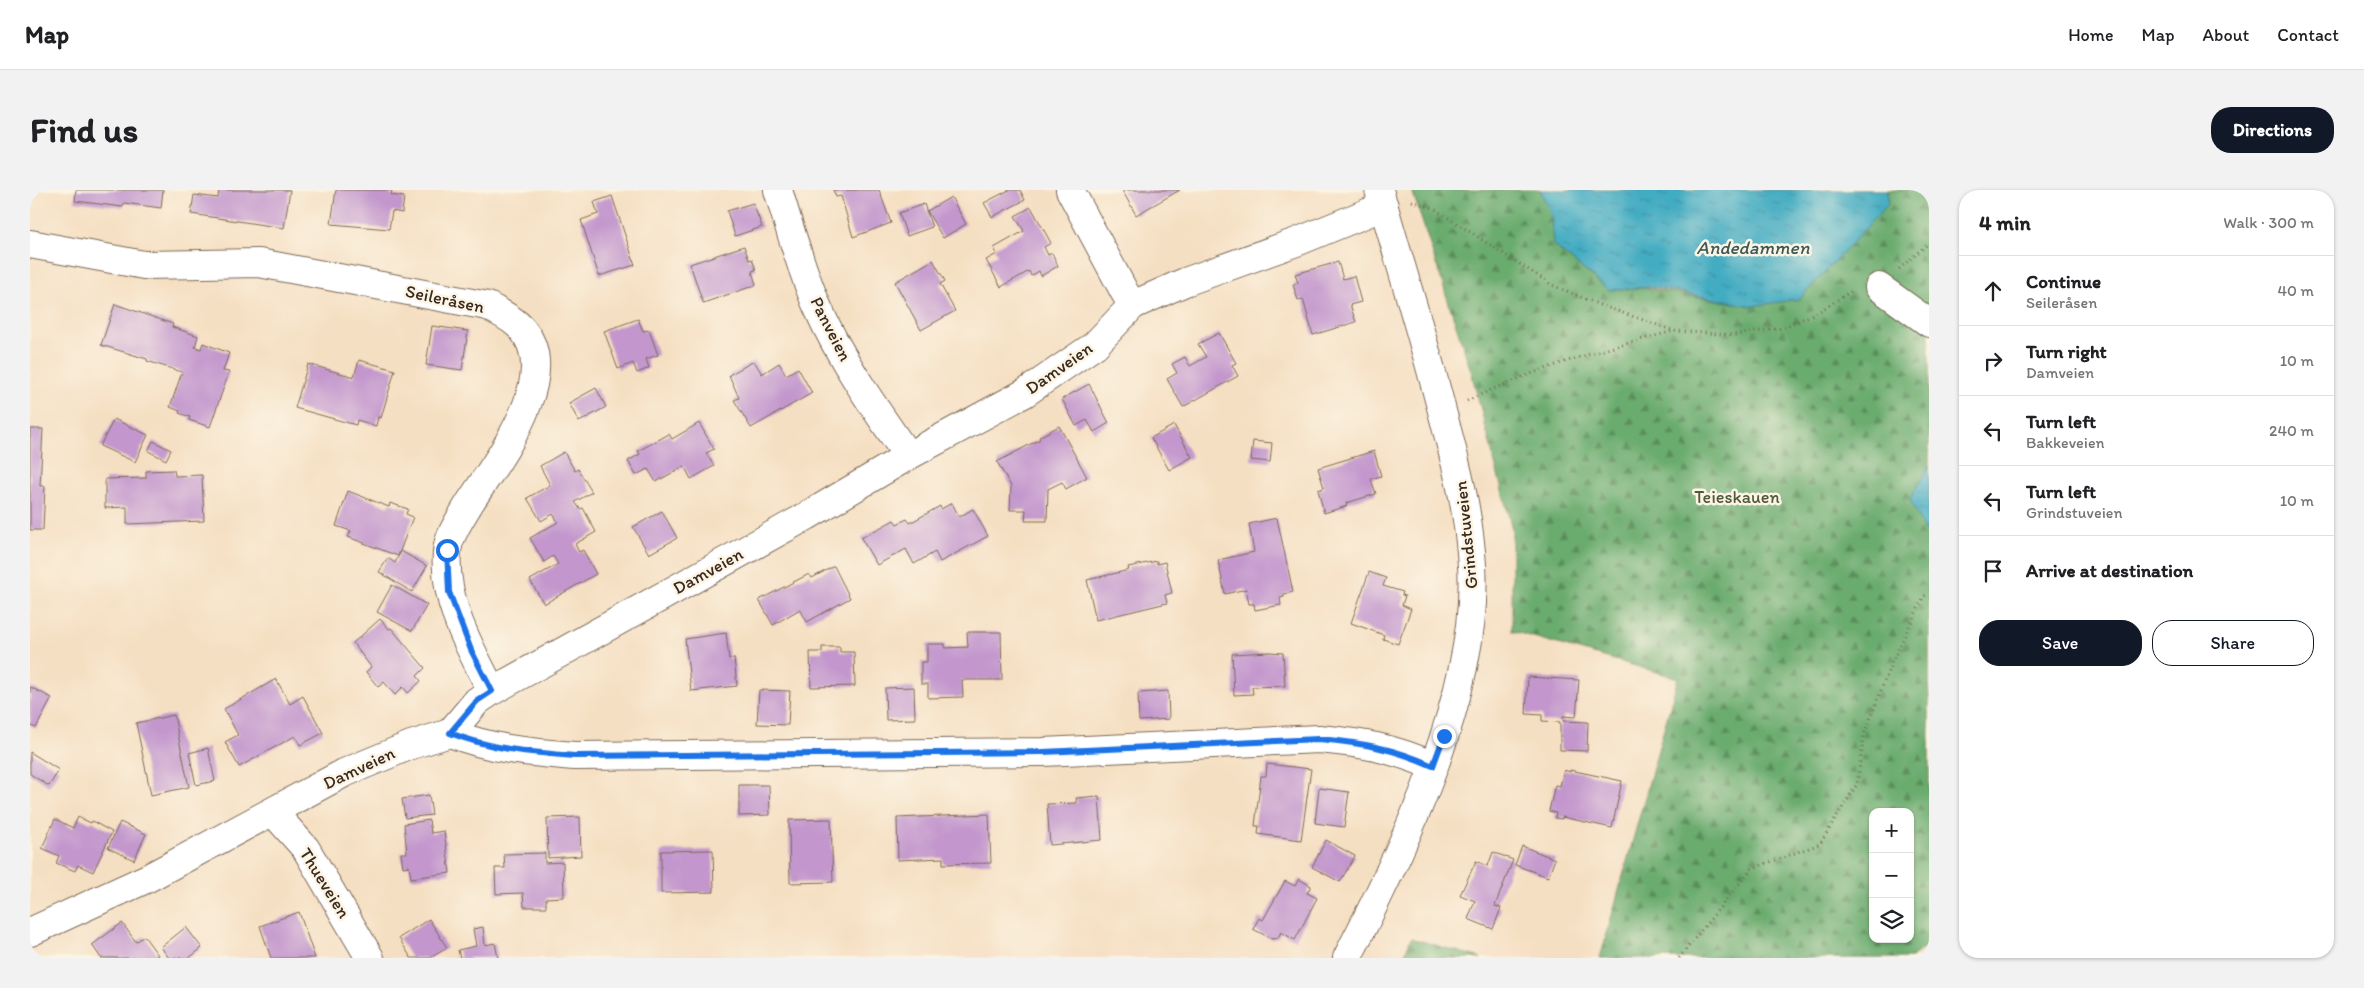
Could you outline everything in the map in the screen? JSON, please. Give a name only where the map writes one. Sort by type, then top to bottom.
[{"type":"street","name":"Panveien","points":[[778,190],[800,261],[817,307],[874,407],[908,456]]},
{"type":"street","points":[[1070,190],[1124,293],[1133,304]]},
{"type":"street","name":"Damveien","points":[[30,932],[148,878],[344,773],[411,745],[450,733],[477,701],[492,691],[807,516],[908,456],[1025,393],[1095,344],[1133,304],[1185,282],[1299,241],[1381,198]]},
{"type":"street","name":"Grindstuveien","points":[[1347,958],[1401,848],[1433,766],[1463,668],[1471,616],[1472,567],[1460,475],[1420,324],[1381,198]]},
{"type":"street","name":"Seileråsen","points":[[30,244],[144,264],[259,263],[488,306],[520,327],[530,344],[535,368],[532,394],[523,417],[459,521],[447,550],[449,592],[471,650],[492,691]]},
{"type":"street","points":[[1879,287],[1929,323]]},
{"type":"street","points":[[450,733],[479,744],[502,749],[575,756],[1043,752],[1319,739],[1363,743],[1407,754],[1433,766]]},
{"type":"street","name":"Thueveien","points":[[273,812],[306,849],[370,958]]},
{"type":"path","points":[[1433,208],[1552,285],[1600,305],[1674,331],[1734,335],[1782,328],[1820,311],[1850,291],[1879,287],[1929,243]]},
{"type":"path","points":[[1443,414],[1505,383],[1623,344],[1674,331]]},
{"type":"path","points":[[1679,958],[1751,869],[1820,844],[1856,784],[1864,735],[1891,664],[1924,596],[1929,594]]},
{"type":"green space","name":"Teieskauen","points":[[1412,190],[1540,190],[1551,214],[1553,245],[1609,290],[1646,288],[1752,306],[1888,204],[1888,190],[1929,190],[1929,943],[1911,958],[1600,958],[1678,678],[1512,631],[1512,529],[1471,371]]},
{"type":"green space","points":[[1411,938],[1481,958],[1403,958]]},
{"type":"water","name":"Andedammen","points":[[1540,190],[1888,190],[1888,204],[1800,299],[1752,306],[1651,287],[1609,290],[1553,245],[1551,214]]},
{"type":"water","points":[[1929,466],[1929,533],[1924,531],[1910,499]]},
{"type":"building","points":[[76,190],[163,190],[161,208],[124,203],[123,207],[75,201]]},
{"type":"building","points":[[219,190],[290,190],[284,228],[191,214],[194,195],[218,198]]},
{"type":"building","points":[[336,190],[392,190],[391,195],[404,197],[402,213],[392,211],[389,229],[331,224]]},
{"type":"building","points":[[833,190],[879,190],[891,223],[853,237],[841,196],[836,197]]},
{"type":"building","points":[[1009,190],[1020,190],[1025,200],[992,217],[984,203]]},
{"type":"building","points":[[1122,190],[1180,190],[1136,215]]},
{"type":"building","points":[[612,196],[635,265],[599,276],[581,220],[598,214],[594,202]]},
{"type":"building","points":[[951,197],[966,224],[943,238],[927,211]]},
{"type":"building","points":[[753,203],[762,227],[735,236],[727,211]]},
{"type":"building","points":[[924,204],[932,227],[907,236],[899,213]]},
{"type":"building","points":[[1031,207],[1051,243],[1044,247],[1048,255],[1052,253],[1058,266],[1041,276],[1039,271],[1031,276],[1029,271],[1001,287],[986,260],[997,254],[994,248],[1024,231],[1015,216]]},
{"type":"building","points":[[744,246],[749,260],[752,259],[756,270],[752,271],[756,285],[703,303],[690,264]]},
{"type":"building","points":[[933,260],[945,281],[940,284],[955,311],[921,330],[895,282]]},
{"type":"building","points":[[1338,262],[1343,279],[1354,276],[1361,302],[1350,305],[1356,322],[1313,335],[1303,299],[1298,300],[1293,285],[1298,283],[1295,274]]},
{"type":"building","points":[[115,304],[173,324],[172,327],[198,336],[195,347],[201,349],[203,343],[229,353],[223,371],[229,372],[210,427],[189,420],[190,417],[170,407],[182,372],[101,345]]},
{"type":"building","points":[[638,319],[643,331],[649,330],[658,355],[646,359],[649,368],[637,373],[633,363],[618,369],[604,331]]},
{"type":"building","points":[[432,326],[468,331],[462,370],[426,365]]},
{"type":"building","points":[[1219,333],[1236,363],[1232,365],[1238,376],[1183,407],[1167,379],[1177,373],[1172,364],[1185,357],[1190,366],[1206,357],[1198,344]]},
{"type":"building","points":[[359,360],[395,370],[381,418],[378,417],[376,426],[357,420],[356,425],[295,408],[308,364],[354,377]]},
{"type":"building","points":[[754,361],[762,374],[779,363],[786,375],[798,368],[812,393],[751,428],[734,400],[739,398],[729,375]]},
{"type":"building","points":[[1089,384],[1109,423],[1094,432],[1087,420],[1076,426],[1062,399]]},
{"type":"building","points":[[596,388],[606,407],[579,422],[569,403]]},
{"type":"building","points":[[114,419],[148,435],[135,462],[100,446]]},
{"type":"building","points":[[699,423],[714,449],[706,453],[714,466],[691,479],[684,466],[656,482],[648,469],[636,475],[628,461],[640,454],[638,451],[669,434],[672,439]]},
{"type":"building","points":[[1174,425],[1192,457],[1169,470],[1151,438]]},
{"type":"building","points":[[1059,426],[1087,477],[1066,489],[1062,482],[1048,489],[1047,521],[1025,521],[1026,510],[1010,510],[1011,486],[997,462],[1040,439],[1039,437]]},
{"type":"building","points":[[30,429],[43,429],[40,486],[45,486],[43,530],[30,530]]},
{"type":"building","points":[[153,441],[171,450],[166,460],[148,451]]},
{"type":"building","points":[[1253,441],[1272,443],[1270,462],[1251,460]]},
{"type":"building","points":[[1374,451],[1381,476],[1371,479],[1376,494],[1346,503],[1347,506],[1324,513],[1318,490],[1324,488],[1318,468]]},
{"type":"building","points":[[564,452],[575,471],[578,469],[592,492],[575,502],[580,509],[583,508],[596,532],[575,544],[579,552],[583,550],[596,574],[544,604],[530,580],[558,564],[553,556],[544,562],[530,538],[558,522],[553,514],[541,521],[527,498],[550,485],[540,466]]},
{"type":"building","points":[[174,470],[175,476],[202,475],[204,521],[127,524],[127,507],[105,508],[105,479],[146,478],[146,471]]},
{"type":"building","points":[[348,491],[389,507],[390,503],[408,509],[406,514],[413,517],[398,556],[348,537],[351,531],[336,526]]},
{"type":"building","points":[[952,503],[959,517],[973,509],[988,536],[940,562],[935,552],[914,564],[906,549],[877,565],[861,538],[894,520],[897,524],[907,519],[910,523],[940,506],[941,509]]},
{"type":"building","points":[[662,511],[677,538],[649,554],[633,527]]},
{"type":"building","points":[[1277,518],[1293,592],[1284,594],[1284,597],[1280,598],[1281,605],[1255,610],[1254,604],[1249,604],[1246,589],[1225,594],[1218,560],[1254,552],[1249,524]]},
{"type":"building","points":[[401,551],[427,566],[412,592],[379,572],[388,558],[395,563]]},
{"type":"building","points":[[1157,561],[1157,564],[1165,562],[1172,593],[1165,595],[1167,603],[1096,620],[1087,580],[1129,570],[1128,567]]},
{"type":"building","points":[[834,566],[850,598],[807,622],[800,609],[773,625],[759,600],[809,574],[812,578]]},
{"type":"building","points":[[1369,572],[1386,578],[1383,586],[1403,592],[1402,595],[1405,596],[1402,605],[1411,609],[1398,644],[1383,639],[1384,635],[1351,623]]},
{"type":"building","points":[[392,585],[427,605],[412,631],[377,612]]},
{"type":"building","points":[[380,619],[389,629],[391,628],[425,668],[417,676],[421,681],[408,693],[403,687],[395,695],[384,682],[378,687],[366,672],[371,667],[353,643]]},
{"type":"building","points":[[967,632],[1001,632],[1002,680],[962,680],[963,697],[928,698],[928,684],[921,684],[921,662],[927,662],[927,644],[945,644],[945,648],[968,647]]},
{"type":"building","points":[[726,633],[729,659],[734,658],[737,686],[691,691],[685,639]]},
{"type":"building","points":[[822,647],[840,647],[840,652],[854,652],[855,686],[811,687],[810,652],[822,652]]},
{"type":"building","points":[[1283,653],[1285,686],[1252,687],[1253,694],[1234,695],[1232,654]]},
{"type":"building","points":[[1528,677],[1579,680],[1576,717],[1563,716],[1563,721],[1588,722],[1587,751],[1560,750],[1560,722],[1542,721],[1542,715],[1526,714]]},
{"type":"building","points":[[276,679],[290,704],[303,696],[323,733],[300,745],[295,736],[239,767],[225,742],[238,735],[224,709]]},
{"type":"building","points":[[30,687],[52,698],[36,728],[30,725]]},
{"type":"building","points":[[914,687],[915,719],[886,720],[885,688]]},
{"type":"building","points":[[759,690],[790,691],[788,725],[757,724]]},
{"type":"building","points":[[1168,691],[1169,719],[1139,721],[1138,693]]},
{"type":"building","points":[[174,715],[189,787],[151,795],[136,723]]},
{"type":"building","points":[[208,748],[215,781],[196,785],[189,753]]},
{"type":"building","points":[[30,752],[59,770],[49,786],[30,774]]},
{"type":"building","points":[[1267,764],[1311,769],[1301,840],[1258,834],[1259,826],[1255,826],[1261,776],[1266,776]]},
{"type":"building","points":[[1564,770],[1622,781],[1612,828],[1562,817],[1562,819],[1555,818],[1556,813],[1549,811],[1555,785],[1560,786]]},
{"type":"building","points":[[739,785],[769,785],[770,815],[739,816]]},
{"type":"building","points":[[1319,788],[1349,792],[1344,827],[1315,823]]},
{"type":"building","points":[[429,795],[432,815],[405,818],[402,799]]},
{"type":"building","points":[[1099,796],[1102,840],[1050,845],[1047,804],[1077,803],[1076,798]]},
{"type":"building","points":[[989,814],[991,863],[943,864],[943,858],[898,860],[897,818]]},
{"type":"building","points":[[78,817],[91,823],[92,821],[112,832],[93,872],[78,865],[75,871],[56,863],[59,856],[42,848],[55,819],[73,828]]},
{"type":"building","points":[[580,817],[581,856],[548,858],[547,818]]},
{"type":"building","points":[[831,819],[833,882],[790,883],[789,820]]},
{"type":"building","points":[[429,820],[431,833],[444,831],[450,873],[411,878],[409,866],[403,867],[401,853],[407,853],[404,824]]},
{"type":"building","points":[[120,822],[146,834],[134,860],[108,848]]},
{"type":"building","points":[[1326,840],[1355,856],[1340,882],[1312,867]]},
{"type":"building","points":[[1522,846],[1555,859],[1548,877],[1515,865]]},
{"type":"building","points":[[713,850],[714,892],[661,893],[661,851]]},
{"type":"building","points":[[1493,852],[1513,860],[1495,906],[1501,908],[1493,929],[1468,919],[1475,901],[1460,895],[1476,861],[1488,866]]},
{"type":"building","points":[[545,853],[545,863],[563,862],[564,897],[546,898],[546,907],[524,907],[523,893],[496,894],[495,868],[505,868],[504,854]]},
{"type":"building","points":[[1299,879],[1311,886],[1307,893],[1317,898],[1295,940],[1281,932],[1278,938],[1272,939],[1253,929],[1259,918],[1263,920],[1285,881],[1295,886]]},
{"type":"building","points":[[299,912],[315,958],[271,958],[260,926]]},
{"type":"building","points":[[429,919],[447,948],[430,958],[411,958],[399,938]]},
{"type":"building","points":[[122,923],[136,942],[144,936],[158,955],[153,958],[101,958],[92,945]]},
{"type":"building","points":[[186,927],[202,948],[189,958],[169,958],[161,947]]},
{"type":"building","points":[[483,927],[485,945],[495,943],[498,958],[460,958],[458,950],[476,946],[473,929]]},
{"type":"route","points":[[447,550],[449,592],[471,650],[492,691],[477,701],[450,733],[479,744],[502,749],[575,756],[1043,752],[1319,739],[1363,743],[1407,754],[1433,766],[1444,736]]}]
